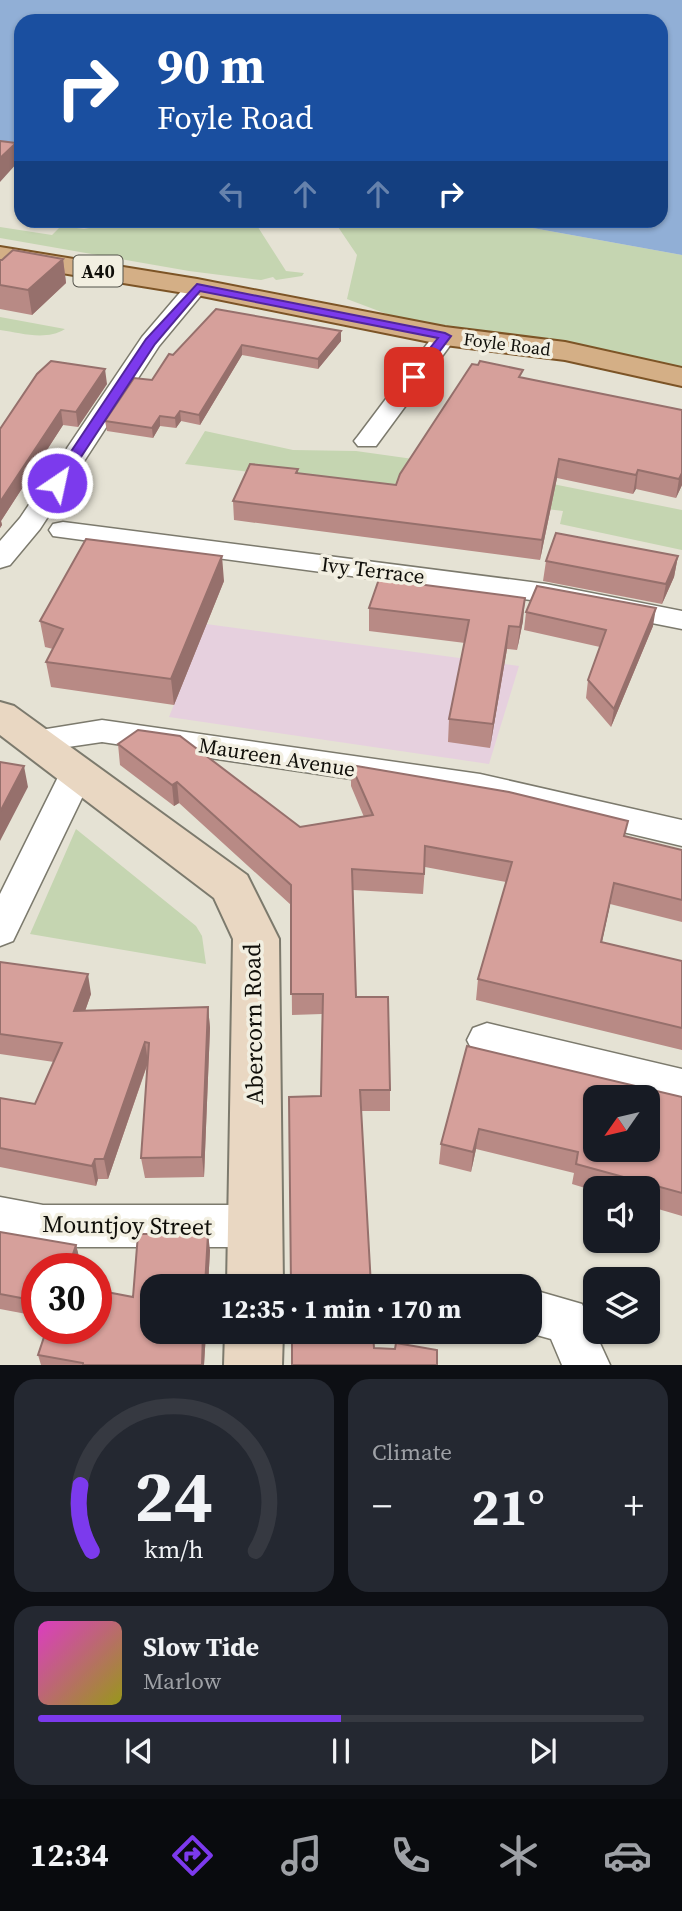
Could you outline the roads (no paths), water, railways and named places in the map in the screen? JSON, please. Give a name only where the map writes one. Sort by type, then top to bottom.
[{"type":"main road","name":"Foyle Road","points":[[0,255],[197,287],[445,336],[565,351],[682,377]]},
{"type":"main road","name":"Abercorn Road","points":[[17,728],[231,887],[256,939],[255,1274]]},
{"type":"main road","points":[[253,1365],[254,1344]]},
{"type":"street","points":[[0,559],[30,523],[150,342],[197,287]]},
{"type":"street","points":[[367,441],[445,336]]},
{"type":"street","name":"Ivy Terrace","points":[[62,530],[546,593],[682,620]]},
{"type":"street","name":"Maureen Avenue","points":[[17,728],[102,731],[480,786],[682,833]]},
{"type":"street","points":[[0,931],[77,773]]},
{"type":"street","points":[[487,1040],[682,1087]]},
{"type":"street","name":"Mountjoy Street","points":[[0,1217],[43,1226],[256,1226]]},
{"type":"street","points":[[542,1314],[566,1320],[586,1365]]},
{"type":"water","points":[[0,0],[682,0],[682,255],[533,228],[668,228],[668,14],[14,14],[14,152],[0,151]]}]
